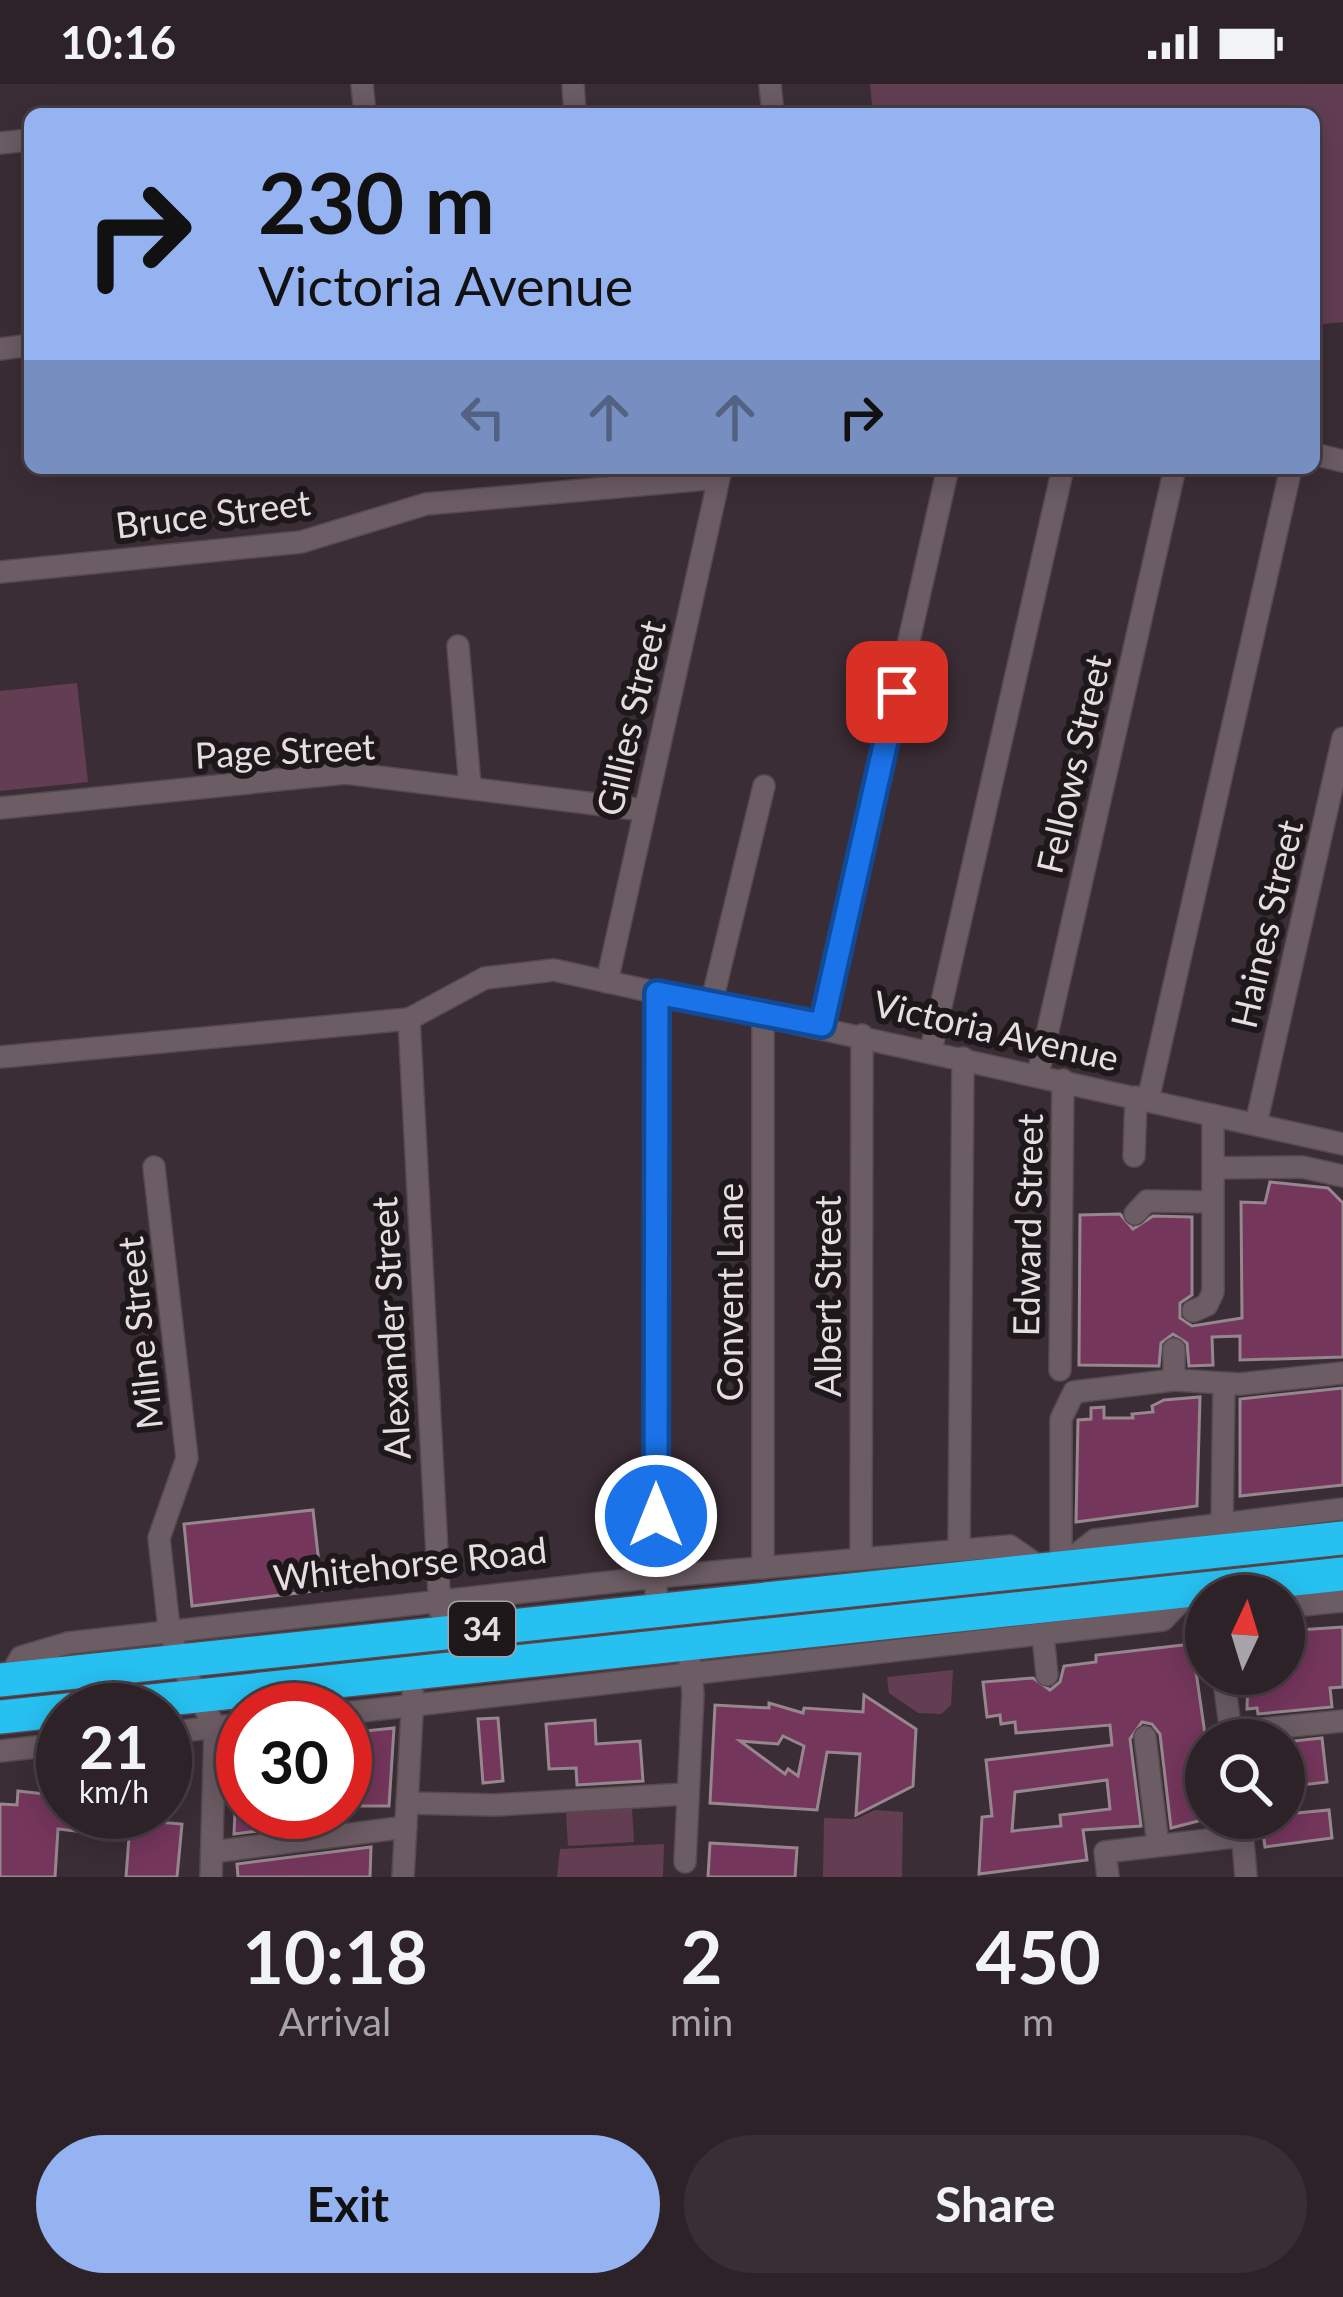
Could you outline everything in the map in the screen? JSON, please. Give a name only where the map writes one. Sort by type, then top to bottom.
[{"type":"highway","name":"Whitehorse Road","points":[[3,1677],[174,1644],[441,1617],[656,1611],[858,1574],[1052,1568],[1214,1539],[1330,1539]]},
{"type":"highway","name":"34","points":[[1305,1581],[1343,1574]]},
{"type":"highway","name":"34","points":[[0,1717],[416,1671],[690,1658],[862,1641],[1185,1595]]},
{"type":"street","name":"Bruce Street","points":[[0,572],[302,542],[426,504],[711,474]]},
{"type":"street","name":"Gillies Street","points":[[607,982],[720,474]]},
{"type":"street","points":[[822,1025],[947,474]]},
{"type":"street","points":[[931,1050],[1062,474]]},
{"type":"street","name":"Fellows Street","points":[[1038,1074],[1173,474]]},
{"type":"street","points":[[1134,1156],[1142,1099],[1290,474]]},
{"type":"street","points":[[458,646],[470,786]]},
{"type":"street","name":"Haines Street","points":[[1256,1124],[1343,738]]},
{"type":"street","name":"Page Street","points":[[0,808],[346,773],[644,810]]},
{"type":"street","points":[[711,1005],[764,787]]},
{"type":"street","name":"Victoria Avenue","points":[[0,1057],[409,1019],[485,977],[534,969],[822,1025],[1343,1144]]},
{"type":"street","points":[[656,1611],[657,993]]},
{"type":"street","name":"Convent Lane","points":[[763,1016],[764,1568]]},
{"type":"street","name":"Alexander Street","points":[[409,1019],[441,1617]]},
{"type":"street","name":"Albert Street","points":[[858,1574],[862,1035]]},
{"type":"street","points":[[959,1549],[963,1058]]},
{"type":"street","name":"Edward Street","points":[[1060,1370],[1063,1080]]},
{"type":"street","points":[[1192,1311],[1212,1299],[1203,1202],[1213,1168],[1213,1115]]},
{"type":"street","points":[[1303,1167],[1305,1135]]},
{"type":"street","name":"Milne Street","points":[[154,1166],[188,1458],[160,1525],[174,1644],[215,1727]]},
{"type":"street","points":[[1213,1168],[1303,1167],[1343,1176]]},
{"type":"street","points":[[1135,1214],[1147,1201],[1203,1202]]},
{"type":"street","points":[[1174,1348],[1174,1380]]},
{"type":"street","points":[[1052,1568],[1061,1419],[1074,1392],[1095,1377],[1224,1385],[1343,1373]]},
{"type":"street","points":[[1209,1575],[1224,1385]]},
{"type":"street","name":"Whitehorse Road","points":[[1214,1539],[1276,1520],[1343,1510]]},
{"type":"street","name":"Whitehorse Road","points":[[1276,1520],[1330,1539]]},
{"type":"street","name":"Whitehorse Road","points":[[441,1617],[656,1576],[764,1568],[858,1574],[959,1549],[1016,1547],[1052,1568]]},
{"type":"street","points":[[858,1574],[862,1641],[1043,1635],[1163,1620],[1185,1606]]},
{"type":"street","points":[[1305,1605],[1343,1601]]},
{"type":"street","points":[[1043,1635],[1047,1675]]},
{"type":"street","points":[[372,1710],[690,1658],[685,1862]]},
{"type":"street","points":[[403,1877],[416,1671]]},
{"type":"street","points":[[1305,1726],[1343,1721]]},
{"type":"street","points":[[192,1730],[215,1727],[211,1877]]},
{"type":"street","points":[[1145,1737],[1158,1845]]},
{"type":"street","points":[[0,1751],[36,1747]]},
{"type":"street","points":[[407,1803],[495,1805],[686,1794]]},
{"type":"street","points":[[212,1852],[406,1827]]},
{"type":"street","points":[[1108,1877],[1105,1852],[1186,1839]]},
{"type":"street","points":[[1243,1839],[1245,1873]]},
{"type":"shaded area","points":[[870,84],[1343,84],[1343,322],[1320,324],[1320,108],[872,108]]},
{"type":"shaded area","points":[[77,683],[88,782],[0,791],[0,691]]},
{"type":"shaded area","points":[[953,1670],[951,1705],[941,1714],[918,1713],[889,1693],[887,1677]]},
{"type":"shaded area","points":[[632,1808],[634,1842],[568,1846],[566,1812]]},
{"type":"shaded area","points":[[875,1810],[903,1812],[902,1877],[823,1877],[824,1818],[856,1819]]},
{"type":"shaded area","points":[[664,1844],[663,1877],[557,1877],[560,1849]]},
{"type":"building","points":[[1270,1182],[1328,1188],[1343,1203],[1343,1357],[1240,1360],[1240,1336],[1212,1337],[1213,1365],[1189,1366],[1187,1343],[1173,1334],[1161,1343],[1159,1366],[1079,1365],[1080,1215],[1120,1214],[1133,1229],[1153,1216],[1192,1217],[1192,1295],[1180,1303],[1180,1318],[1192,1326],[1242,1318],[1241,1202],[1265,1203]]},
{"type":"building","points":[[1343,1388],[1343,1485],[1240,1496],[1240,1399]]},
{"type":"building","points":[[1200,1397],[1197,1506],[1076,1522],[1078,1420],[1091,1419],[1091,1408],[1104,1407],[1104,1418],[1133,1418],[1132,1414],[1153,1412],[1152,1406],[1164,1400]]},
{"type":"building","points":[[313,1510],[322,1590],[192,1606],[184,1524]]},
{"type":"building","points":[[1343,1627],[1343,1687],[1330,1688],[1332,1707],[1258,1714],[1257,1708],[1247,1709],[1247,1695],[1305,1695],[1305,1630]]},
{"type":"building","points":[[1185,1645],[1185,1695],[1199,1695],[1203,1719],[1185,1719],[1185,1824],[1171,1828],[1160,1734],[1152,1724],[1142,1722],[1130,1739],[1141,1826],[1083,1830],[1087,1860],[979,1874],[982,1817],[992,1816],[986,1760],[1112,1745],[1110,1725],[1016,1733],[1015,1722],[1001,1724],[1000,1715],[987,1717],[983,1682],[1033,1678],[1050,1690],[1060,1682],[1064,1666],[1096,1662],[1096,1655]],"holes":[[[1107,1780],[1110,1809],[1060,1815],[1061,1826],[1012,1831],[1015,1792]]]},
{"type":"building","points":[[864,1695],[916,1729],[913,1786],[856,1815],[860,1754],[827,1752],[817,1810],[710,1803],[715,1705],[769,1708],[769,1703],[803,1713],[804,1708],[863,1712]],"holes":[[[783,1736],[804,1746],[798,1776],[788,1769],[785,1774],[740,1741],[778,1744]]]},
{"type":"building","points":[[498,1718],[503,1781],[483,1783],[478,1719]]},
{"type":"building","points":[[595,1720],[596,1744],[640,1741],[643,1781],[577,1785],[576,1768],[549,1769],[546,1724]]},
{"type":"building","points":[[394,1728],[389,1806],[372,1806],[372,1730]]},
{"type":"building","points":[[1322,1738],[1327,1782],[1305,1785],[1305,1740]]},
{"type":"building","points":[[18,1791],[36,1793],[36,1839],[57,1839],[55,1877],[0,1877],[0,1804],[17,1805]]},
{"type":"building","points":[[1329,1810],[1332,1838],[1265,1847],[1264,1839],[1305,1839],[1305,1812]]},
{"type":"building","points":[[129,1839],[181,1839],[177,1877],[126,1877]]},
{"type":"building","points":[[710,1843],[797,1848],[795,1877],[708,1877]]},
{"type":"building","points":[[371,1847],[370,1877],[238,1877],[237,1864]]},
{"type":"route","points":[[656,1516],[657,993],[822,1025],[897,692]]}]
